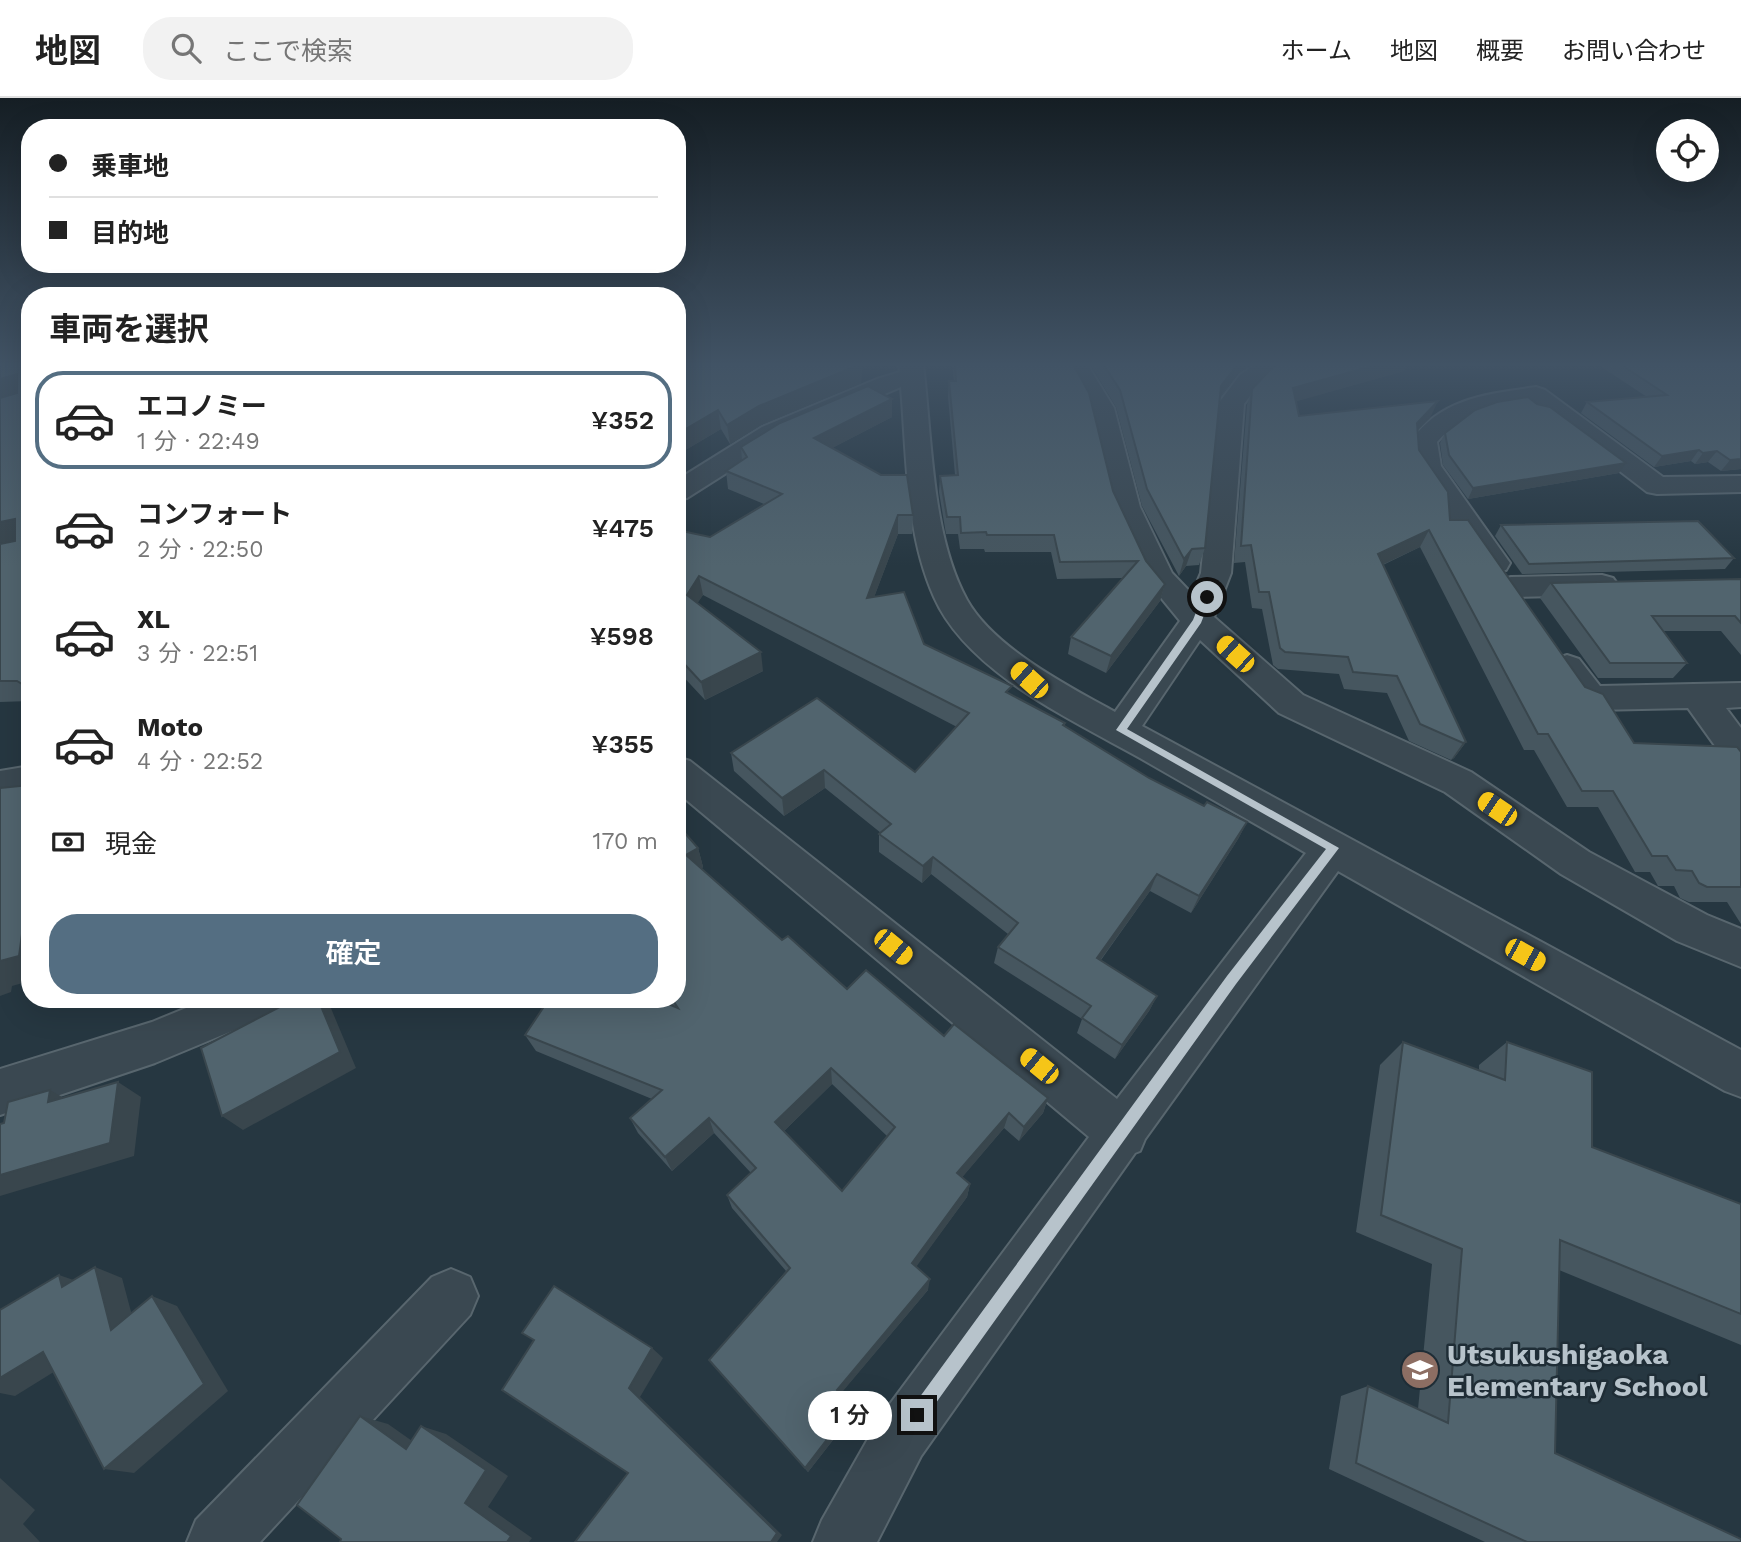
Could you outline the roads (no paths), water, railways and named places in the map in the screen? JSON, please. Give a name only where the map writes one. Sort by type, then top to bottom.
[{"type":"street","points":[[686,486],[775,431]]},
{"type":"street","points":[[920,431],[934,550],[938,569],[952,602],[980,636],[1029,680],[1741,1075]]},
{"type":"street","points":[[1107,431],[1126,507],[1159,577],[1197,620],[1291,704],[1458,782],[1575,863],[1692,928],[1741,948]]},
{"type":"street","points":[[1121,730],[1197,620],[1216,573],[1229,431]]},
{"type":"street","points":[[1431,431],[1424,441],[1427,466],[1586,693],[1595,698],[1741,695]]},
{"type":"street","points":[[1584,431],[1657,486],[1741,484]]},
{"type":"street","points":[[1511,587],[1633,584]]},
{"type":"street","points":[[1698,696],[1741,754]]},
{"type":"street","points":[[686,781],[1123,1134]]},
{"type":"street","points":[[0,785],[21,782]]},
{"type":"street","points":[[845,1542],[901,1436],[1123,1134],[1232,980],[1333,848]]},
{"type":"street","points":[[0,1092],[155,1042],[238,1008]]},
{"type":"street","points":[[218,1542],[450,1296]]},
{"type":"place","name":"Utsukushigaoka Elementary School","points":[[1420,1370]]}]
